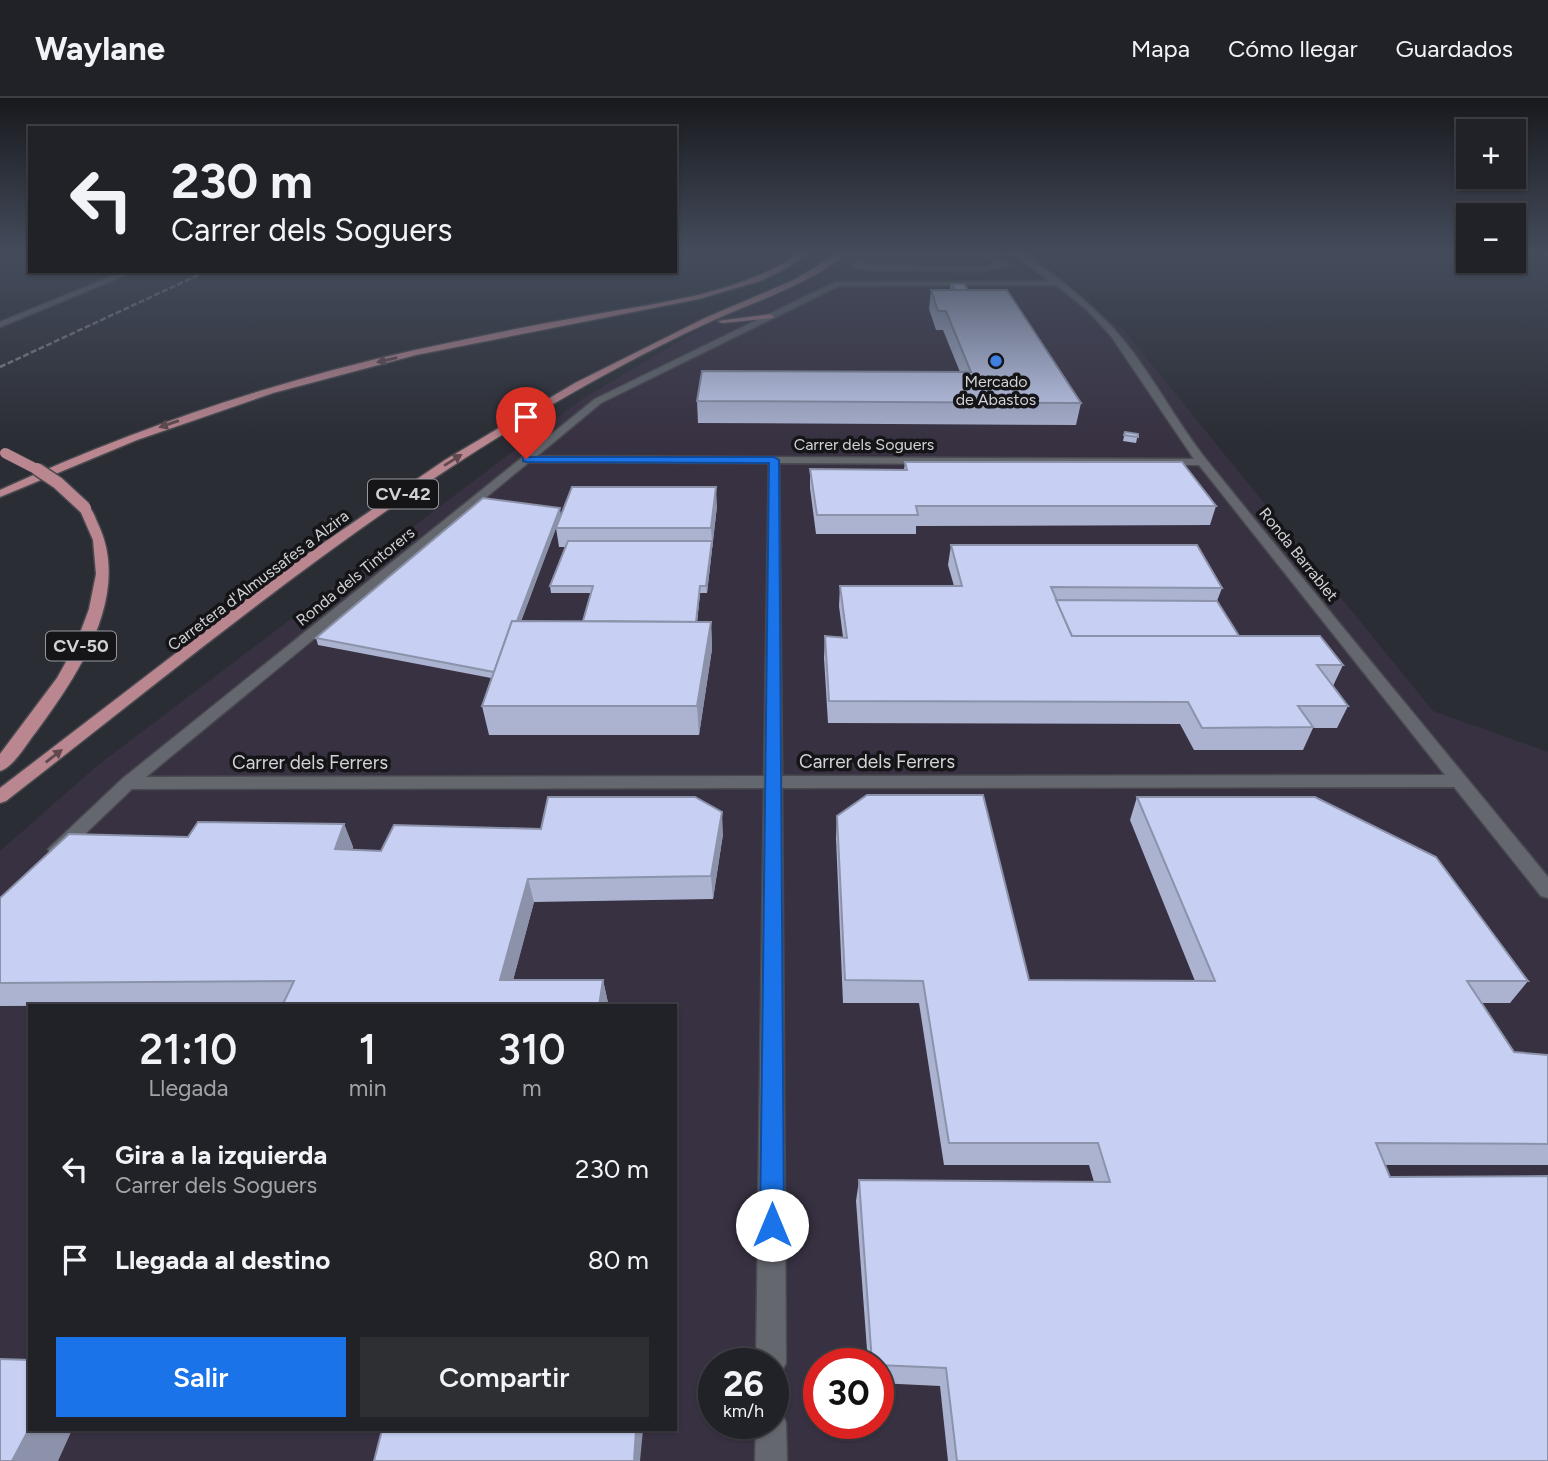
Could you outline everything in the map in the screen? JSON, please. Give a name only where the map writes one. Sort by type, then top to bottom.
[{"type":"main road","points":[[0,494],[136,435],[250,397],[363,365],[594,316]]},
{"type":"main road","name":"Carretera d'Almussafes a Alzira","points":[[0,797],[296,568],[449,462],[578,385],[718,316]]},
{"type":"main road","points":[[578,385],[714,323],[771,316]]},
{"type":"main road","name":"CV-50","points":[[0,765],[31,729],[61,686],[87,635],[98,604],[103,557],[94,522],[68,490],[48,475],[3,453]]},
{"type":"street","points":[[0,325],[23,316]]},
{"type":"street","name":"Ronda dels Tintorers","points":[[49,856],[128,783],[598,401],[771,316]]},
{"type":"street","name":"Ronda Barrablet","points":[[1097,316],[1114,334],[1202,461],[1548,891]]},
{"type":"street","name":"Carrer dels Soguers","points":[[526,459],[1202,461]]},
{"type":"street","points":[[771,1348],[774,460]]},
{"type":"street","name":"Carrer dels Ferrers","points":[[128,783],[1459,781]]},
{"type":"street","points":[[771,1439],[771,1461]]},
{"type":"shaded area","points":[[723,316],[1102,316],[1122,328],[1433,711],[1548,752],[1548,1461],[0,1461],[0,851],[98,765],[582,399]]},
{"type":"building","points":[[948,316],[1024,316],[1081,403],[697,401],[702,371],[971,372]]},
{"type":"building","points":[[1125,432],[1138,434],[1138,437],[1124,435]]},
{"type":"building","points":[[905,462],[1182,462],[1216,506],[916,506],[918,515],[817,515],[810,469],[907,470]]},
{"type":"building","points":[[572,487],[716,487],[711,528],[556,528]]},
{"type":"building","points":[[483,498],[560,508],[517,621],[512,621],[494,672],[316,638]]},
{"type":"building","points":[[568,541],[712,541],[706,586],[700,586],[696,622],[583,621],[593,586],[550,586]]},
{"type":"building","points":[[951,545],[1197,545],[1222,588],[1051,587],[1072,636],[1320,636],[1343,665],[1317,665],[1348,706],[1298,706],[1313,727],[1202,728],[1188,702],[829,701],[825,636],[847,638],[840,586],[962,586]]},
{"type":"building","points":[[1056,600],[1217,601],[1239,636],[1072,636]]},
{"type":"building","points":[[512,621],[711,622],[697,706],[482,706]]},
{"type":"building","points":[[867,795],[983,795],[1029,980],[1215,981],[1137,797],[1315,797],[1436,857],[1528,981],[1467,981],[1514,1052],[1548,1055],[1548,1144],[1376,1143],[1390,1177],[1548,1176],[1548,1461],[957,1461],[946,1368],[894,1366],[894,1348],[871,1348],[859,1180],[1110,1182],[1098,1143],[949,1143],[923,981],[845,980],[837,816]]},
{"type":"building","points":[[548,797],[695,797],[722,812],[711,876],[528,879],[500,980],[603,980],[599,1004],[283,1004],[294,981],[0,983],[0,898],[69,834],[188,837],[198,822],[344,824],[335,849],[381,851],[394,825],[541,829]]},
{"type":"building","points":[[0,1359],[28,1360],[28,1431],[12,1461],[0,1461]]},
{"type":"building","points":[[382,1431],[636,1431],[634,1461],[374,1461]]},
{"type":"railway","points":[[0,367],[111,316]]},
{"type":"place","name":"Mercado de Abastos","points":[[996,361]]},
{"type":"route","points":[[526,459],[774,460],[772,1225]]}]
